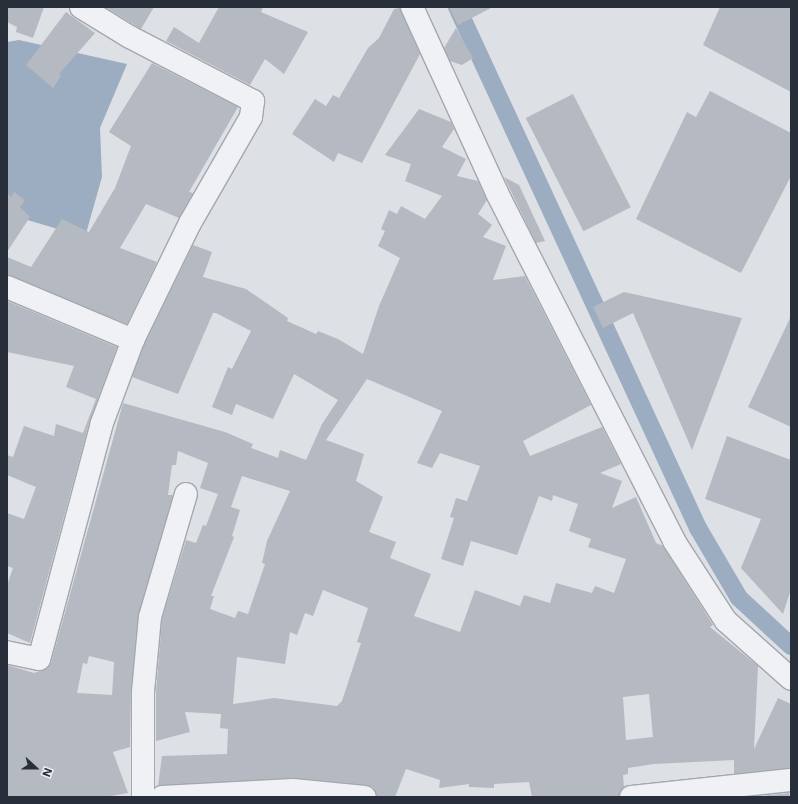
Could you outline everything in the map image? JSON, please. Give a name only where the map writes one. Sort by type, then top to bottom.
[{"type":"street","points":[[7,652],[39,659],[102,423],[133,340],[190,223],[251,117],[253,101],[130,37],[81,7]]},
{"type":"street","points":[[412,7],[497,193],[674,541],[726,621],[791,680]]},
{"type":"street","points":[[7,286],[133,340]]},
{"type":"street","points":[[143,797],[143,692],[150,618],[186,494]]},
{"type":"street","points":[[631,797],[791,780]]},
{"type":"street","points":[[162,797],[293,790],[365,797]]},
{"type":"water","points":[[19,40],[127,64],[100,128],[102,177],[85,237],[7,214],[7,42]]},
{"type":"building","points":[[7,7],[44,7],[33,38],[16,32],[17,27],[7,22]]},
{"type":"building","points":[[105,7],[154,7],[141,29]]},
{"type":"building","points":[[219,7],[263,7],[261,12],[308,32],[284,74],[265,59],[250,85],[166,41],[174,27],[199,43]]},
{"type":"building","points":[[449,7],[493,7],[458,25]]},
{"type":"building","points":[[720,7],[791,7],[791,92],[703,45]]},
{"type":"building","points":[[400,8],[420,54],[362,163],[338,153],[334,162],[292,134],[315,99],[326,106],[333,95],[339,98],[368,48],[379,38],[394,9]]},
{"type":"building","points":[[66,12],[95,33],[59,74],[61,76],[53,88],[26,65]]},
{"type":"building","points":[[456,28],[473,58],[462,65],[450,61],[444,48]]},
{"type":"building","points":[[152,63],[238,107],[189,192],[193,193],[179,218],[146,204],[120,248],[157,262],[127,324],[7,275],[7,257],[31,267],[62,219],[89,232],[115,188],[131,146],[109,132]]},
{"type":"building","points":[[710,91],[791,133],[791,176],[741,273],[636,219],[687,112],[696,117]]},
{"type":"building","points":[[573,94],[631,207],[583,231],[526,118]]},
{"type":"building","points":[[419,109],[451,122],[454,129],[442,147],[466,159],[457,176],[478,181],[487,200],[478,214],[492,225],[483,237],[506,246],[493,280],[525,276],[591,405],[523,441],[530,456],[602,427],[621,464],[600,473],[622,481],[612,508],[636,497],[656,543],[663,546],[713,625],[710,627],[758,666],[754,749],[778,698],[791,704],[791,768],[734,774],[734,760],[654,764],[628,768],[628,774],[623,775],[624,787],[619,796],[607,797],[532,797],[529,782],[494,784],[494,788],[469,787],[469,784],[439,788],[440,780],[406,769],[395,797],[377,797],[373,787],[366,785],[294,778],[158,786],[162,756],[227,754],[228,729],[220,728],[221,714],[185,712],[190,732],[156,741],[156,693],[162,619],[186,540],[196,543],[203,525],[206,526],[218,494],[200,488],[208,463],[178,451],[176,465],[172,465],[168,495],[173,495],[138,616],[131,691],[130,747],[113,752],[128,793],[105,797],[8,797],[7,665],[34,673],[48,668],[51,663],[123,403],[225,432],[253,444],[251,448],[278,458],[280,450],[306,460],[322,424],[338,400],[294,374],[273,419],[236,404],[232,415],[212,407],[228,367],[232,369],[251,331],[216,313],[213,313],[178,394],[132,377],[144,345],[193,245],[212,252],[203,277],[246,289],[288,318],[287,321],[316,334],[318,331],[338,339],[363,354],[379,306],[400,258],[378,246],[385,231],[381,229],[389,210],[397,214],[401,206],[425,219],[442,196],[405,181],[411,164],[385,155]],"holes":[[[367,379],[442,411],[417,463],[432,468],[440,453],[480,466],[467,501],[456,498],[450,517],[454,518],[441,559],[463,566],[471,541],[517,555],[539,496],[552,501],[553,495],[578,504],[569,531],[591,539],[588,547],[626,559],[614,593],[595,586],[592,593],[556,583],[550,603],[524,595],[520,606],[475,590],[460,632],[414,616],[431,574],[390,558],[396,542],[369,532],[383,497],[356,481],[364,454],[326,440]],[[242,476],[290,491],[267,541],[262,563],[265,564],[248,614],[238,611],[235,618],[210,609],[214,596],[211,596],[234,537],[232,536],[240,510],[231,507]],[[323,590],[368,608],[357,642],[361,643],[342,701],[337,706],[274,698],[233,704],[237,657],[285,664],[290,632],[297,635],[305,613],[313,616]],[[89,656],[114,662],[112,695],[77,693],[83,663],[87,664]],[[649,694],[653,737],[626,740],[623,697]]]},
{"type":"building","points":[[504,177],[519,185],[545,241],[536,243]]},
{"type":"building","points":[[14,192],[25,200],[20,207],[30,217],[7,252],[7,193],[11,197]]},
{"type":"building","points":[[624,292],[742,318],[692,450],[633,313],[603,328],[593,307]]},
{"type":"building","points":[[7,301],[117,347],[90,420],[30,643],[7,633],[7,585],[13,568],[7,566],[7,513],[24,519],[36,487],[7,475],[7,455],[13,457],[24,426],[54,436],[56,424],[83,433],[96,399],[66,387],[74,366],[7,352]]},
{"type":"building","points":[[791,316],[791,427],[748,407]]},
{"type":"building","points":[[727,436],[791,460],[791,589],[783,614],[741,568],[761,519],[705,499]]},
{"type":"building","points":[[789,793],[790,797],[749,797]]},
{"type":"waterway","points":[[457,7],[698,528],[739,598],[791,646]]}]
